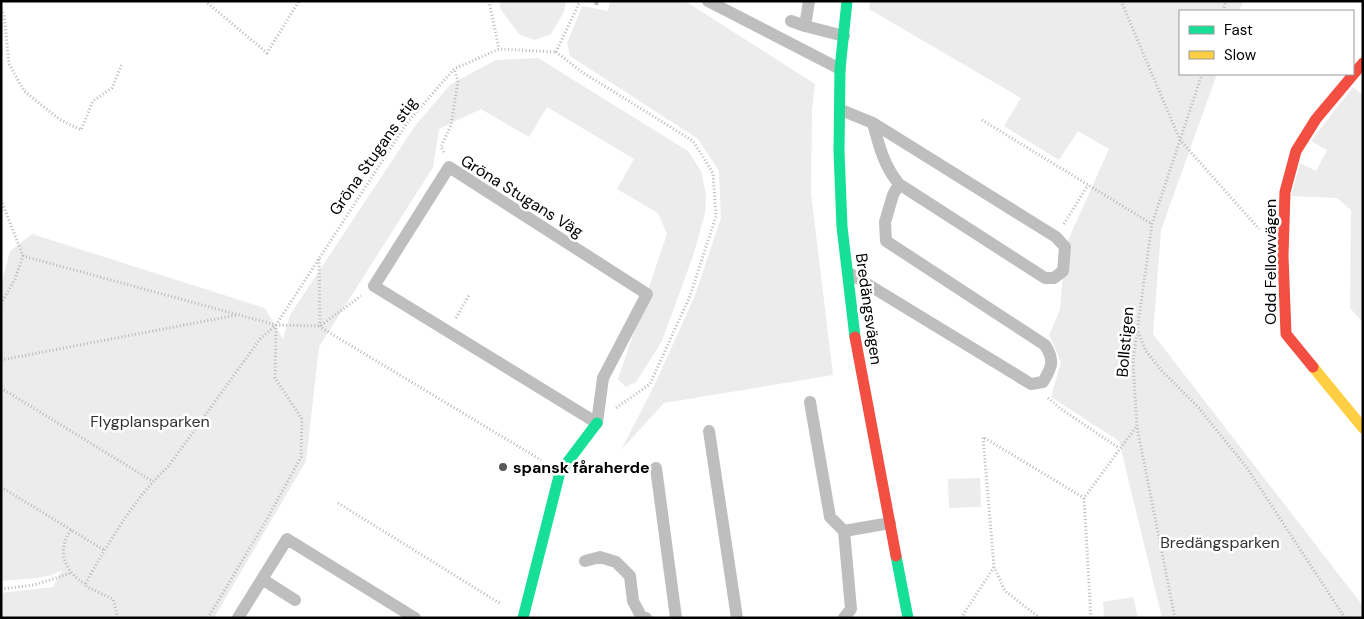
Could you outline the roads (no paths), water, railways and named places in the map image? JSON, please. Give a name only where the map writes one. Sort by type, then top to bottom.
[{"type":"street","name":"Bredängsvägen","points":[[847,1],[840,69],[839,151],[842,227],[854,332],[908,618]]},
{"type":"street","name":"Odd Fellowvägen","points":[[1354,74],[1363,63]]},
{"type":"street","name":"Odd Fellowvägen","points":[[1353,75],[1316,119],[1296,151],[1285,192],[1282,256],[1286,334],[1363,428]]},
{"type":"street","name":"Gröna Stugans Väg","points":[[524,618],[560,472],[597,422]]},
{"type":"lane","points":[[708,1],[840,69]]},
{"type":"lane","points":[[805,26],[809,1]]},
{"type":"lane","points":[[790,21],[844,36]]},
{"type":"lane","points":[[840,110],[872,124],[1056,237],[1065,247],[1063,271],[1054,278],[1045,278],[899,184],[890,173],[882,157],[872,124]]},
{"type":"lane","name":"Gröna Stugans Väg","points":[[449,167],[646,294],[603,378],[597,422],[374,286],[449,167]]},
{"type":"lane","points":[[847,271],[1031,384],[1043,382],[1051,369],[1052,356],[1045,344],[886,241],[885,222],[899,184]]},
{"type":"lane","points":[[810,402],[830,517],[844,531],[851,609],[844,618]]},
{"type":"lane","points":[[709,431],[737,618]]},
{"type":"lane","points":[[656,468],[676,618]]},
{"type":"lane","points":[[844,531],[890,523]]},
{"type":"lane","points":[[238,618],[288,539],[414,618]]},
{"type":"lane","points":[[585,560],[600,557],[616,562],[630,576],[633,600],[641,616],[646,618]]},
{"type":"lane","points":[[262,579],[295,600]]},
{"type":"railway","points":[[596,5],[597,1]]},
{"type":"place","name":"spansk fåraherde","points":[[503,467]]},
{"type":"park label","name":"Flygplansparken","points":[[150,421]]},
{"type":"park label","name":"Bredängsparken","points":[[1220,542]]}]
